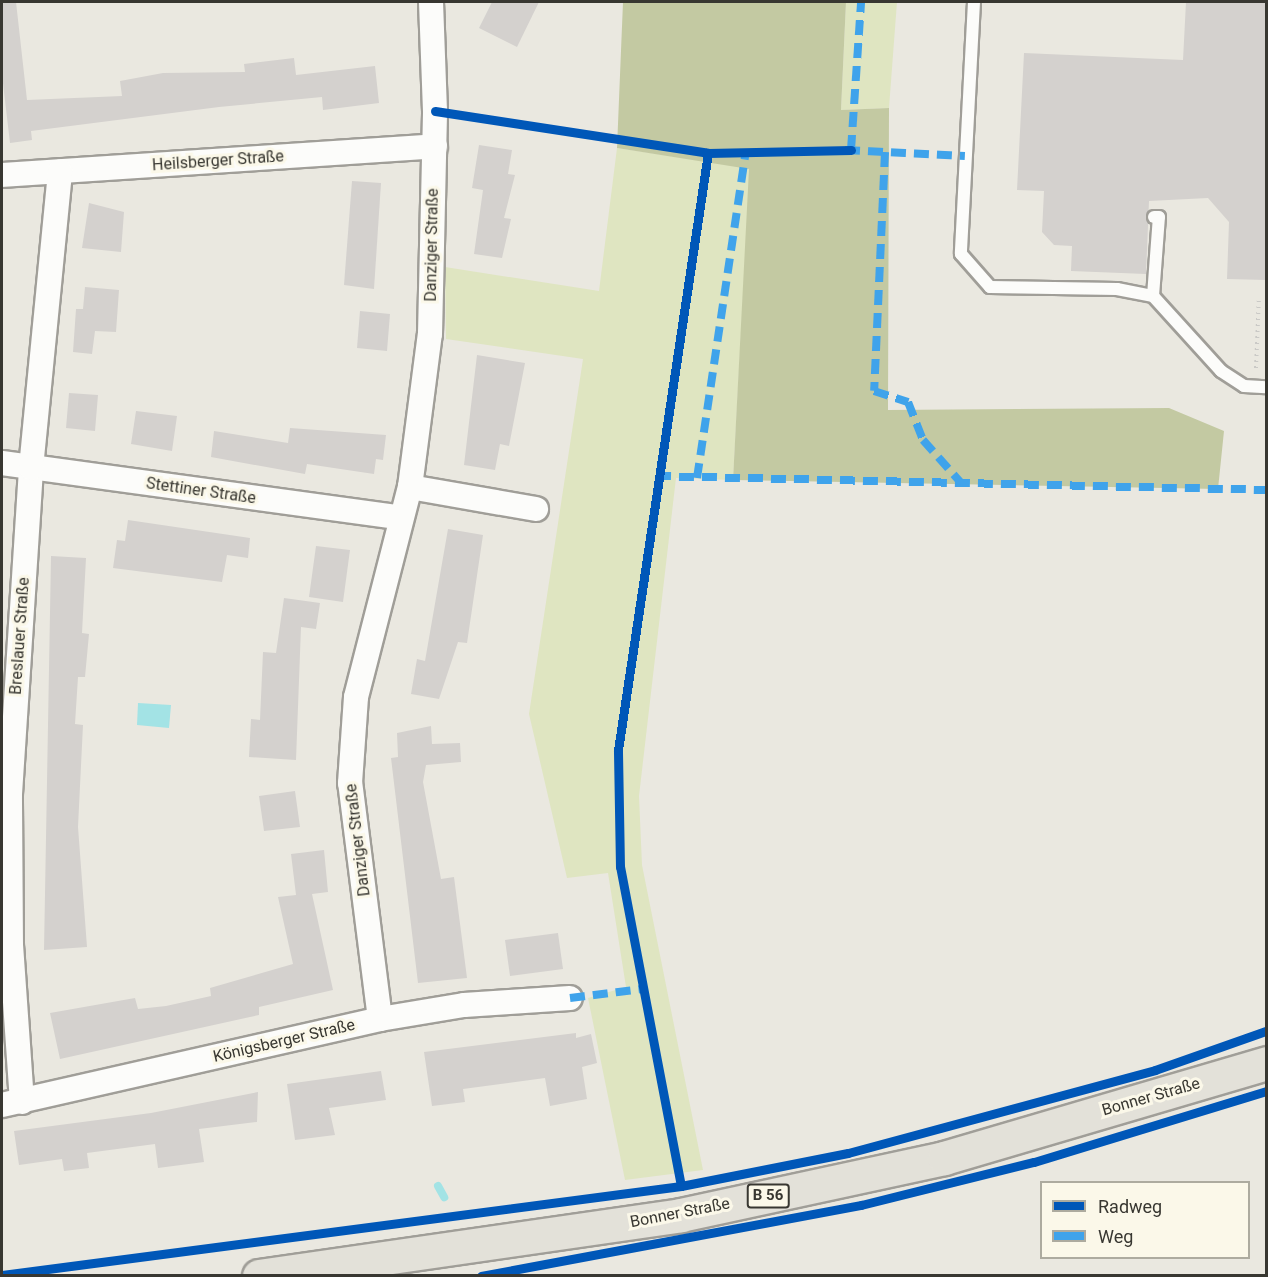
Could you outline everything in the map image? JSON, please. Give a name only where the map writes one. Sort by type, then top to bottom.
[{"type":"main road","name":"Bonner Straße","points":[[259,1275],[681,1215],[944,1158],[1266,1063]]},
{"type":"street","name":"Danziger Straße","points":[[380,1019],[350,783],[356,697],[410,487],[430,334],[435,146],[431,2]]},
{"type":"street","name":"Heilsberger Straße","points":[[2,175],[435,146]]},
{"type":"street","name":"Breslauer Straße","points":[[12,1103],[10,794],[31,468],[60,171]]},
{"type":"street","name":"Stettiner Straße","points":[[2,463],[401,518]]},
{"type":"street","points":[[410,487],[536,509]]},
{"type":"street","name":"Königsberger Straße","points":[[12,1103],[380,1019],[464,1005],[570,998]]},
{"type":"lane","points":[[974,2],[961,255],[990,287],[1118,289],[1153,296],[1221,371],[1261,387]]},
{"type":"lane","points":[[1153,296],[1159,217],[1154,216]]},
{"type":"path","points":[[1259,297],[1261,387]]},
{"type":"green space","points":[[623,2],[846,2],[841,110],[889,108],[888,410],[1169,408],[1224,431],[1218,489],[733,480],[749,169],[617,148]]},
{"type":"green space","points":[[846,2],[897,2],[889,108],[841,110]]},
{"type":"green space","points":[[617,148],[750,168],[733,480],[676,478],[639,796],[642,865],[703,1170],[625,1180],[588,998],[626,987],[608,873],[567,878],[529,714],[583,359],[446,339],[445,267],[599,291]]},
{"type":"water","points":[[138,703],[171,705],[169,728],[137,725]]},
{"type":"building","points":[[2,2],[16,2],[27,100],[122,96],[120,81],[163,73],[245,72],[244,64],[294,58],[296,75],[375,66],[379,103],[323,110],[322,97],[219,107],[31,131],[32,140],[10,143],[2,75]]},
{"type":"building","points":[[492,2],[539,2],[517,47],[479,28]]},
{"type":"building","points":[[1186,2],[1266,2],[1266,280],[1227,279],[1229,222],[1208,198],[1149,201],[1146,274],[1071,271],[1072,246],[1054,245],[1042,232],[1044,191],[1017,190],[1024,53],[1183,60]]},
{"type":"building","points":[[479,145],[512,150],[508,174],[515,175],[504,218],[511,219],[502,258],[474,254],[483,190],[472,188]]},
{"type":"building","points":[[352,181],[381,183],[374,289],[344,285]]},
{"type":"building","points":[[89,203],[124,212],[121,252],[82,248]]},
{"type":"building","points":[[85,287],[119,290],[116,332],[95,331],[92,354],[73,352],[76,309],[83,309]]},
{"type":"building","points":[[360,311],[390,314],[387,351],[357,348]]},
{"type":"building","points":[[477,355],[525,363],[509,446],[500,444],[495,470],[464,465]]},
{"type":"building","points":[[69,393],[98,395],[95,431],[66,428]]},
{"type":"building","points":[[136,411],[177,416],[172,451],[131,444]]},
{"type":"building","points":[[290,428],[386,435],[383,460],[376,459],[374,474],[307,464],[305,474],[211,457],[214,431],[288,443]]},
{"type":"building","points":[[128,520],[250,538],[248,558],[227,555],[222,582],[113,568],[117,540],[125,541]]},
{"type":"building","points":[[448,529],[483,535],[467,643],[458,642],[439,699],[411,694],[417,659],[425,661]]},
{"type":"building","points":[[316,546],[350,550],[343,602],[309,597]]},
{"type":"building","points":[[51,556],[86,558],[82,633],[89,634],[85,677],[78,677],[75,724],[83,725],[78,827],[87,947],[44,950]]},
{"type":"building","points":[[284,598],[320,603],[316,629],[301,627],[296,760],[249,757],[251,719],[260,720],[263,652],[276,653]]},
{"type":"building","points":[[431,726],[432,744],[460,743],[461,762],[426,765],[423,782],[441,879],[454,877],[467,978],[418,983],[391,758],[398,757],[397,733]]},
{"type":"building","points":[[295,791],[300,827],[264,831],[259,796]]},
{"type":"building","points":[[324,850],[328,892],[312,894],[333,990],[259,1007],[259,1015],[60,1059],[50,1013],[135,998],[138,1009],[166,1006],[211,996],[210,988],[293,964],[278,897],[296,895],[291,854]]},
{"type":"building","points":[[558,933],[563,969],[510,976],[505,940]]},
{"type":"building","points":[[576,1033],[576,1038],[591,1034],[597,1063],[582,1067],[587,1099],[550,1106],[545,1078],[463,1089],[465,1102],[432,1106],[424,1052]]},
{"type":"building","points":[[381,1071],[386,1100],[329,1108],[335,1135],[295,1140],[287,1084]]},
{"type":"building","points":[[258,1092],[257,1122],[199,1129],[204,1162],[158,1168],[155,1144],[87,1153],[89,1168],[64,1171],[62,1159],[19,1165],[14,1131],[151,1113]]},
{"type":"waterway","points":[[438,1186],[444,1197]]},
{"type":"marked path","points":[[851,150],[861,2]]},
{"type":"marked path","points":[[845,150],[965,156]]},
{"type":"marked path","points":[[885,152],[874,391],[908,402],[923,440],[962,484]]},
{"type":"marked path","points":[[697,478],[745,156]]},
{"type":"marked path","points":[[656,476],[1266,490]]},
{"type":"marked path","points":[[570,998],[642,989]]},
{"type":"cycle path","points":[[435,111],[708,153],[851,150]]},
{"type":"cycle path","points":[[681,1186],[620,867],[618,750],[708,153]]},
{"type":"cycle path","points":[[2,1275],[681,1186],[848,1153],[1155,1070],[1266,1031]]},
{"type":"cycle path","points":[[481,1276],[861,1205],[1034,1162],[1266,1091]]}]
